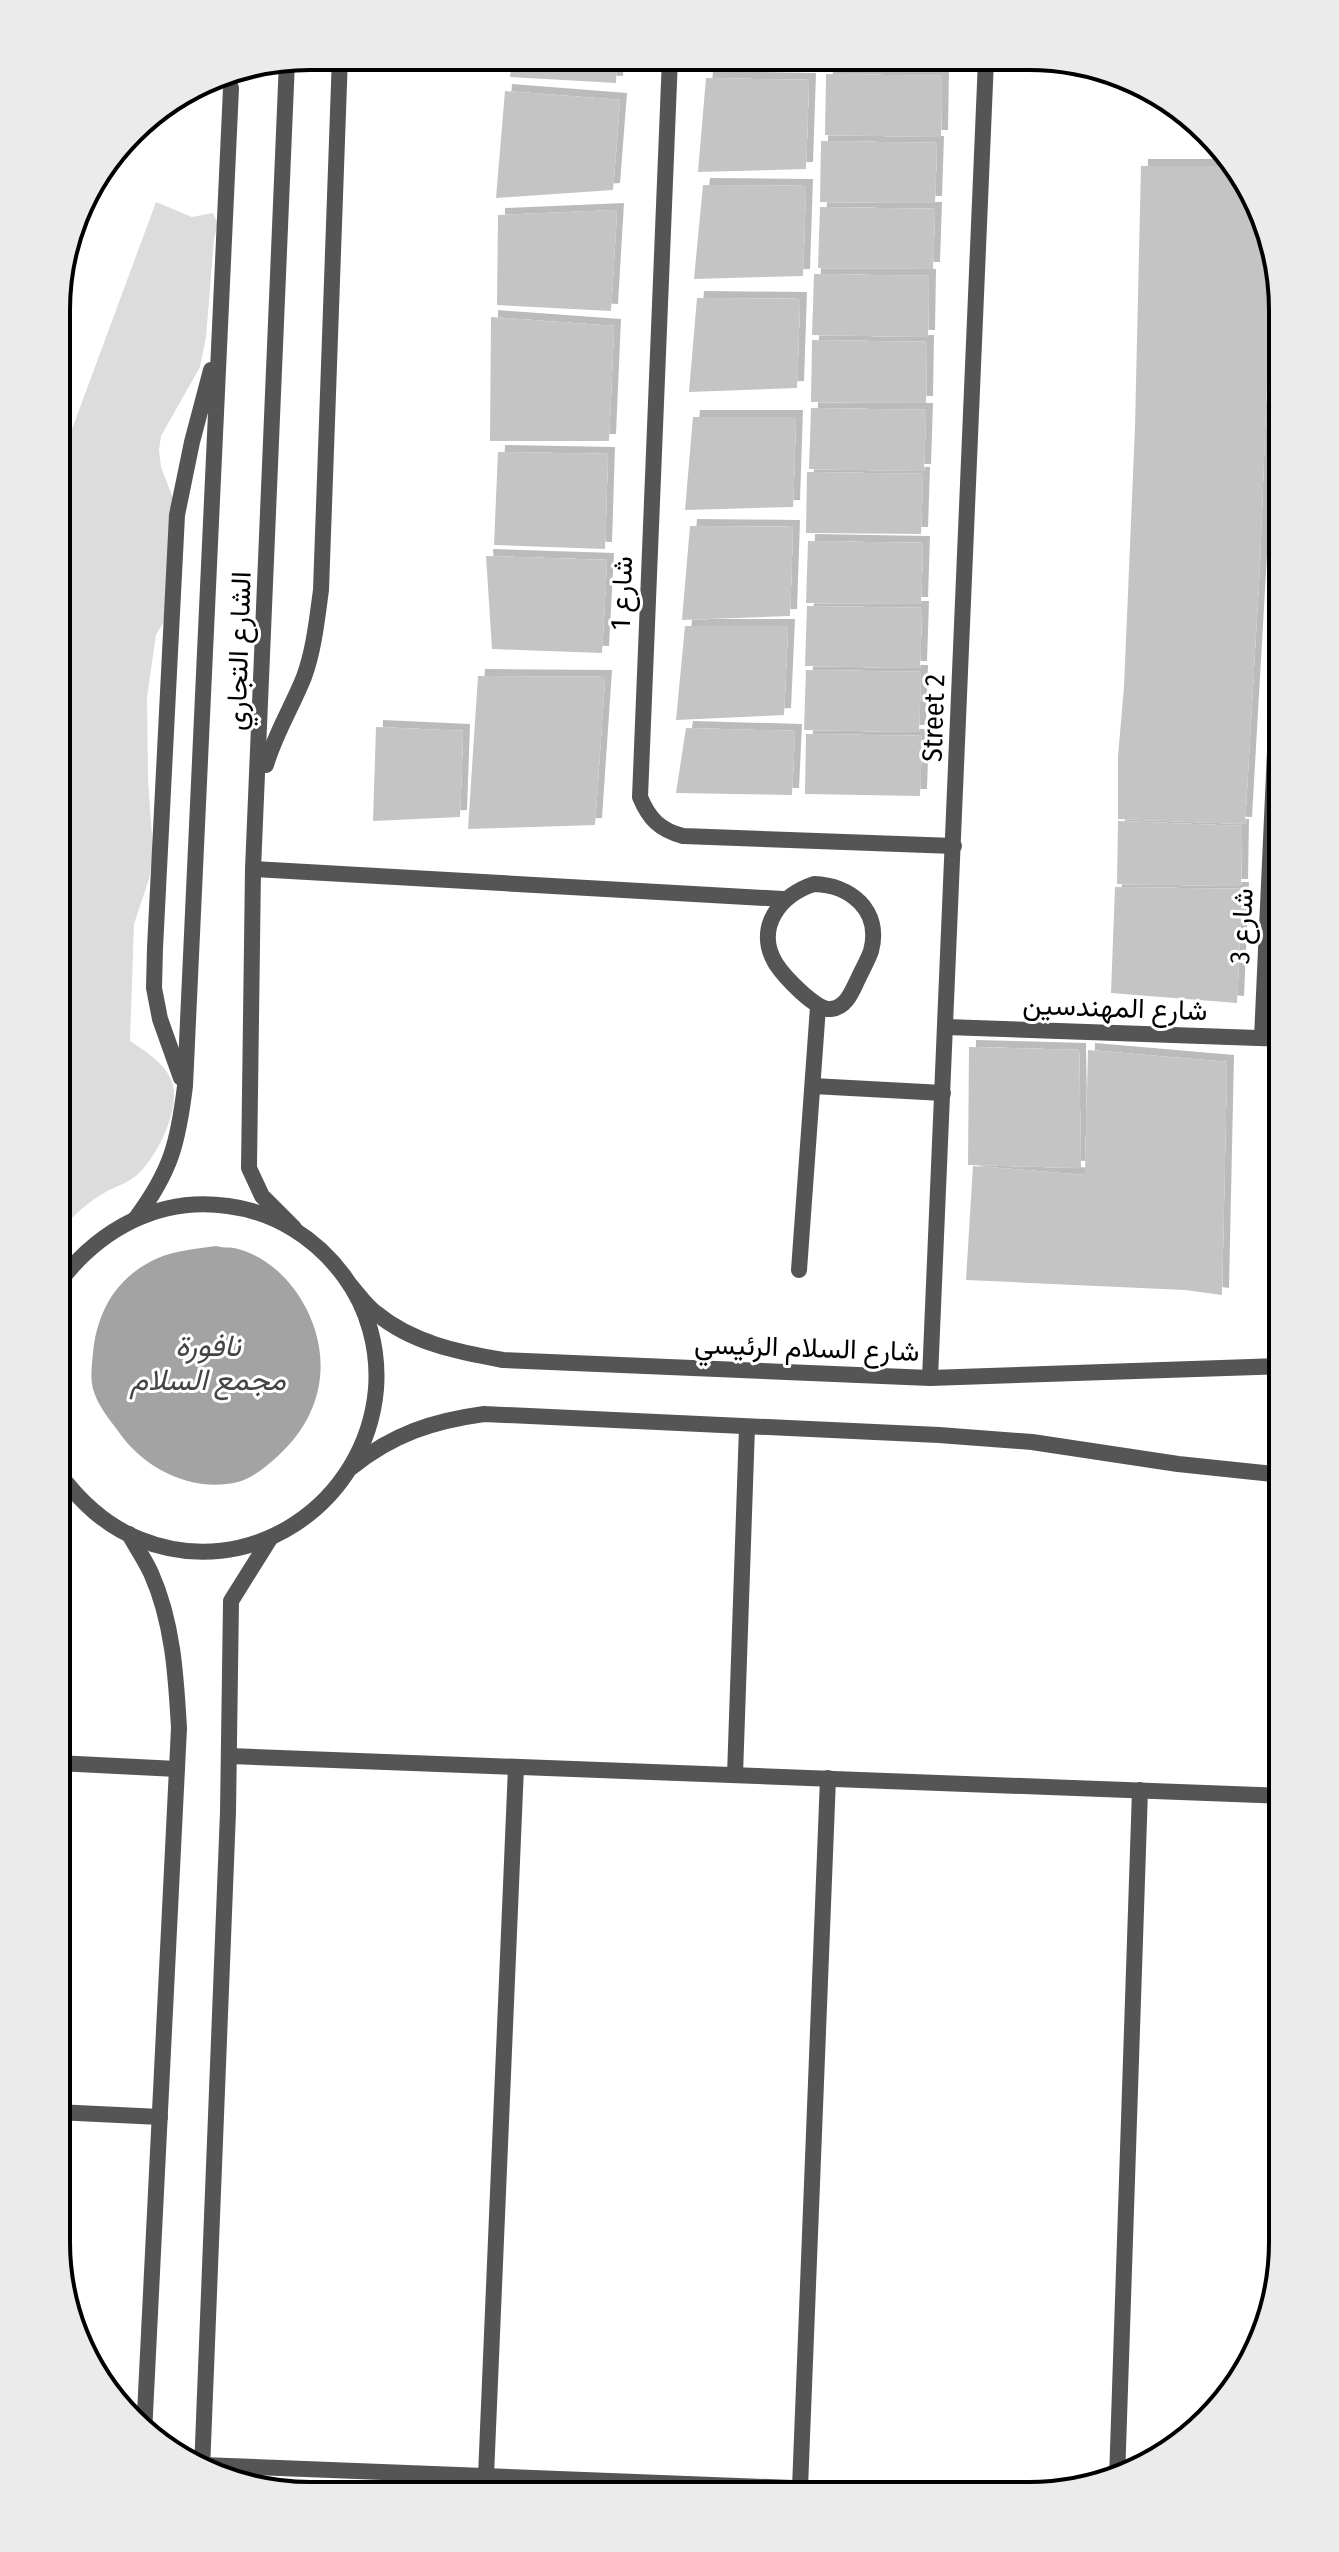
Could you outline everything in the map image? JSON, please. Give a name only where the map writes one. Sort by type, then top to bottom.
[{"type":"street","points":[[258,790],[270,749],[304,676],[315,635],[321,590],[340,70]]},
{"type":"street","name":"شارع 1","points":[[670,70],[640,797],[655,823],[683,836],[954,846]]},
{"type":"street","name":"Street 2","points":[[930,1378],[986,70]]},
{"type":"street","name":"الشارع التجاري","points":[[287,71],[253,869],[249,1168],[262,1196],[294,1228]]},
{"type":"street","name":"الشارع التجاري","points":[[136,1218],[166,1173],[179,1133],[185,1086],[231,88]]},
{"type":"street","points":[[185,1086],[160,1019],[154,988],[155,948],[177,515],[220,321]]},
{"type":"street","points":[[253,869],[783,899]]},
{"type":"street","points":[[814,884],[831,884],[847,890],[860,902],[869,917],[873,933],[871,951],[850,995],[842,1005],[830,1009],[818,1007],[775,963],[769,930],[783,899],[797,889],[814,884]]},
{"type":"street","name":"شارع 3","points":[[1262,1038],[1269,891]]},
{"type":"street","points":[[799,1270],[818,1007]]},
{"type":"street","name":"شارع المهندسين","points":[[946,1027],[1269,1038]]},
{"type":"street","points":[[813,1086],[943,1093]]},
{"type":"street","points":[[70,1270],[90,1247],[136,1218],[162,1209],[216,1204],[243,1208],[294,1228],[335,1263],[351,1286],[365,1314],[374,1344],[377,1376],[374,1407],[352,1467]]},
{"type":"street","name":"شارع السلام الرئيسي","points":[[351,1286],[375,1313],[412,1336],[458,1352],[503,1360],[930,1378],[1268,1366]]},
{"type":"street","points":[[70,1486],[92,1511],[129,1534],[164,1547],[191,1551],[232,1549],[271,1537],[295,1525],[317,1509],[352,1467],[378,1446],[448,1419],[484,1414],[939,1435],[1017,1441],[1268,1473]]},
{"type":"street","points":[[735,1775],[747,1427]]},
{"type":"street","points":[[129,1534],[151,1574],[171,1637],[179,1728],[145,2415]]},
{"type":"street","points":[[202,2456],[229,1756],[231,1601],[271,1537]]},
{"type":"street","points":[[229,1756],[1268,1795]]},
{"type":"street","points":[[70,1764],[177,1769]]},
{"type":"street","points":[[486,2476],[516,1767]]},
{"type":"street","points":[[800,2482],[828,1778]]},
{"type":"street","points":[[1117,2464],[1140,1790]]},
{"type":"street","points":[[70,2113],[160,2117]]},
{"type":"street","points":[[233,2469],[643,2482]]},
{"type":"shaded area","points":[[156,202],[192,217],[213,213],[218,224],[200,367],[161,436],[159,450],[161,467],[174,501],[177,600],[156,635],[147,697],[153,851],[149,879],[134,924],[130,1041],[153,1057],[168,1073],[174,1090],[174,1103],[160,1144],[145,1167],[133,1178],[91,1201],[70,1220],[70,435]]},
{"type":"water","name":"نافورة مجمع السلام","points":[[216,1246],[246,1251],[268,1263],[286,1279],[306,1308],[314,1328],[321,1368],[313,1406],[293,1440],[254,1475],[221,1485],[187,1481],[170,1475],[141,1457],[104,1411],[95,1395],[91,1376],[99,1323],[120,1285],[158,1258],[179,1251]]},
{"type":"building","points":[[511,70],[617,70],[616,83],[510,77]]},
{"type":"building","points":[[826,74],[942,76],[941,137],[825,135]]},
{"type":"building","points":[[706,78],[809,80],[806,169],[698,172]]},
{"type":"building","points":[[505,91],[620,100],[613,190],[496,198]]},
{"type":"building","points":[[821,141],[937,143],[935,203],[820,202]]},
{"type":"building","points":[[1141,166],[1220,166],[1244,204],[1256,233],[1267,278],[1269,310],[1260,562],[1245,824],[1118,819],[1118,756],[1124,687],[1135,427]]},
{"type":"building","points":[[703,185],[806,186],[803,276],[694,279]]},
{"type":"building","points":[[820,207],[935,209],[933,269],[818,268]]},
{"type":"building","points":[[617,210],[611,311],[497,305],[498,215]]},
{"type":"building","points":[[814,274],[929,276],[928,337],[812,335]]},
{"type":"building","points":[[697,298],[800,299],[797,388],[689,392]]},
{"type":"building","points":[[491,317],[614,326],[609,441],[490,441]]},
{"type":"building","points":[[812,340],[927,342],[926,403],[811,402]]},
{"type":"building","points":[[811,408],[926,410],[924,471],[809,469]]},
{"type":"building","points":[[693,417],[796,417],[793,507],[685,510]]},
{"type":"building","points":[[498,452],[608,454],[605,549],[494,545]]},
{"type":"building","points":[[807,472],[923,474],[921,534],[806,533]]},
{"type":"building","points":[[690,526],[793,527],[790,616],[682,620]]},
{"type":"building","points":[[808,541],[923,543],[921,604],[806,603]]},
{"type":"building","points":[[486,556],[607,560],[602,653],[492,649]]},
{"type":"building","points":[[807,606],[922,608],[920,668],[805,666]]},
{"type":"building","points":[[685,626],[788,626],[784,715],[676,720]]},
{"type":"building","points":[[806,670],[921,672],[919,732],[804,730]]},
{"type":"building","points":[[478,676],[605,677],[595,825],[468,829]]},
{"type":"building","points":[[376,727],[463,731],[460,817],[373,821]]},
{"type":"building","points":[[686,728],[795,731],[792,795],[676,793]]},
{"type":"building","points":[[806,734],[922,736],[920,796],[805,794]]},
{"type":"building","points":[[1118,821],[1242,826],[1241,886],[1117,884]]},
{"type":"building","points":[[1115,887],[1242,889],[1237,1003],[1111,993]]},
{"type":"building","points":[[969,1047],[1079,1050],[1081,1168],[968,1165]]},
{"type":"building","points":[[1088,1050],[1227,1062],[1222,1295],[1185,1290],[966,1280],[973,1166],[1085,1175]]}]
